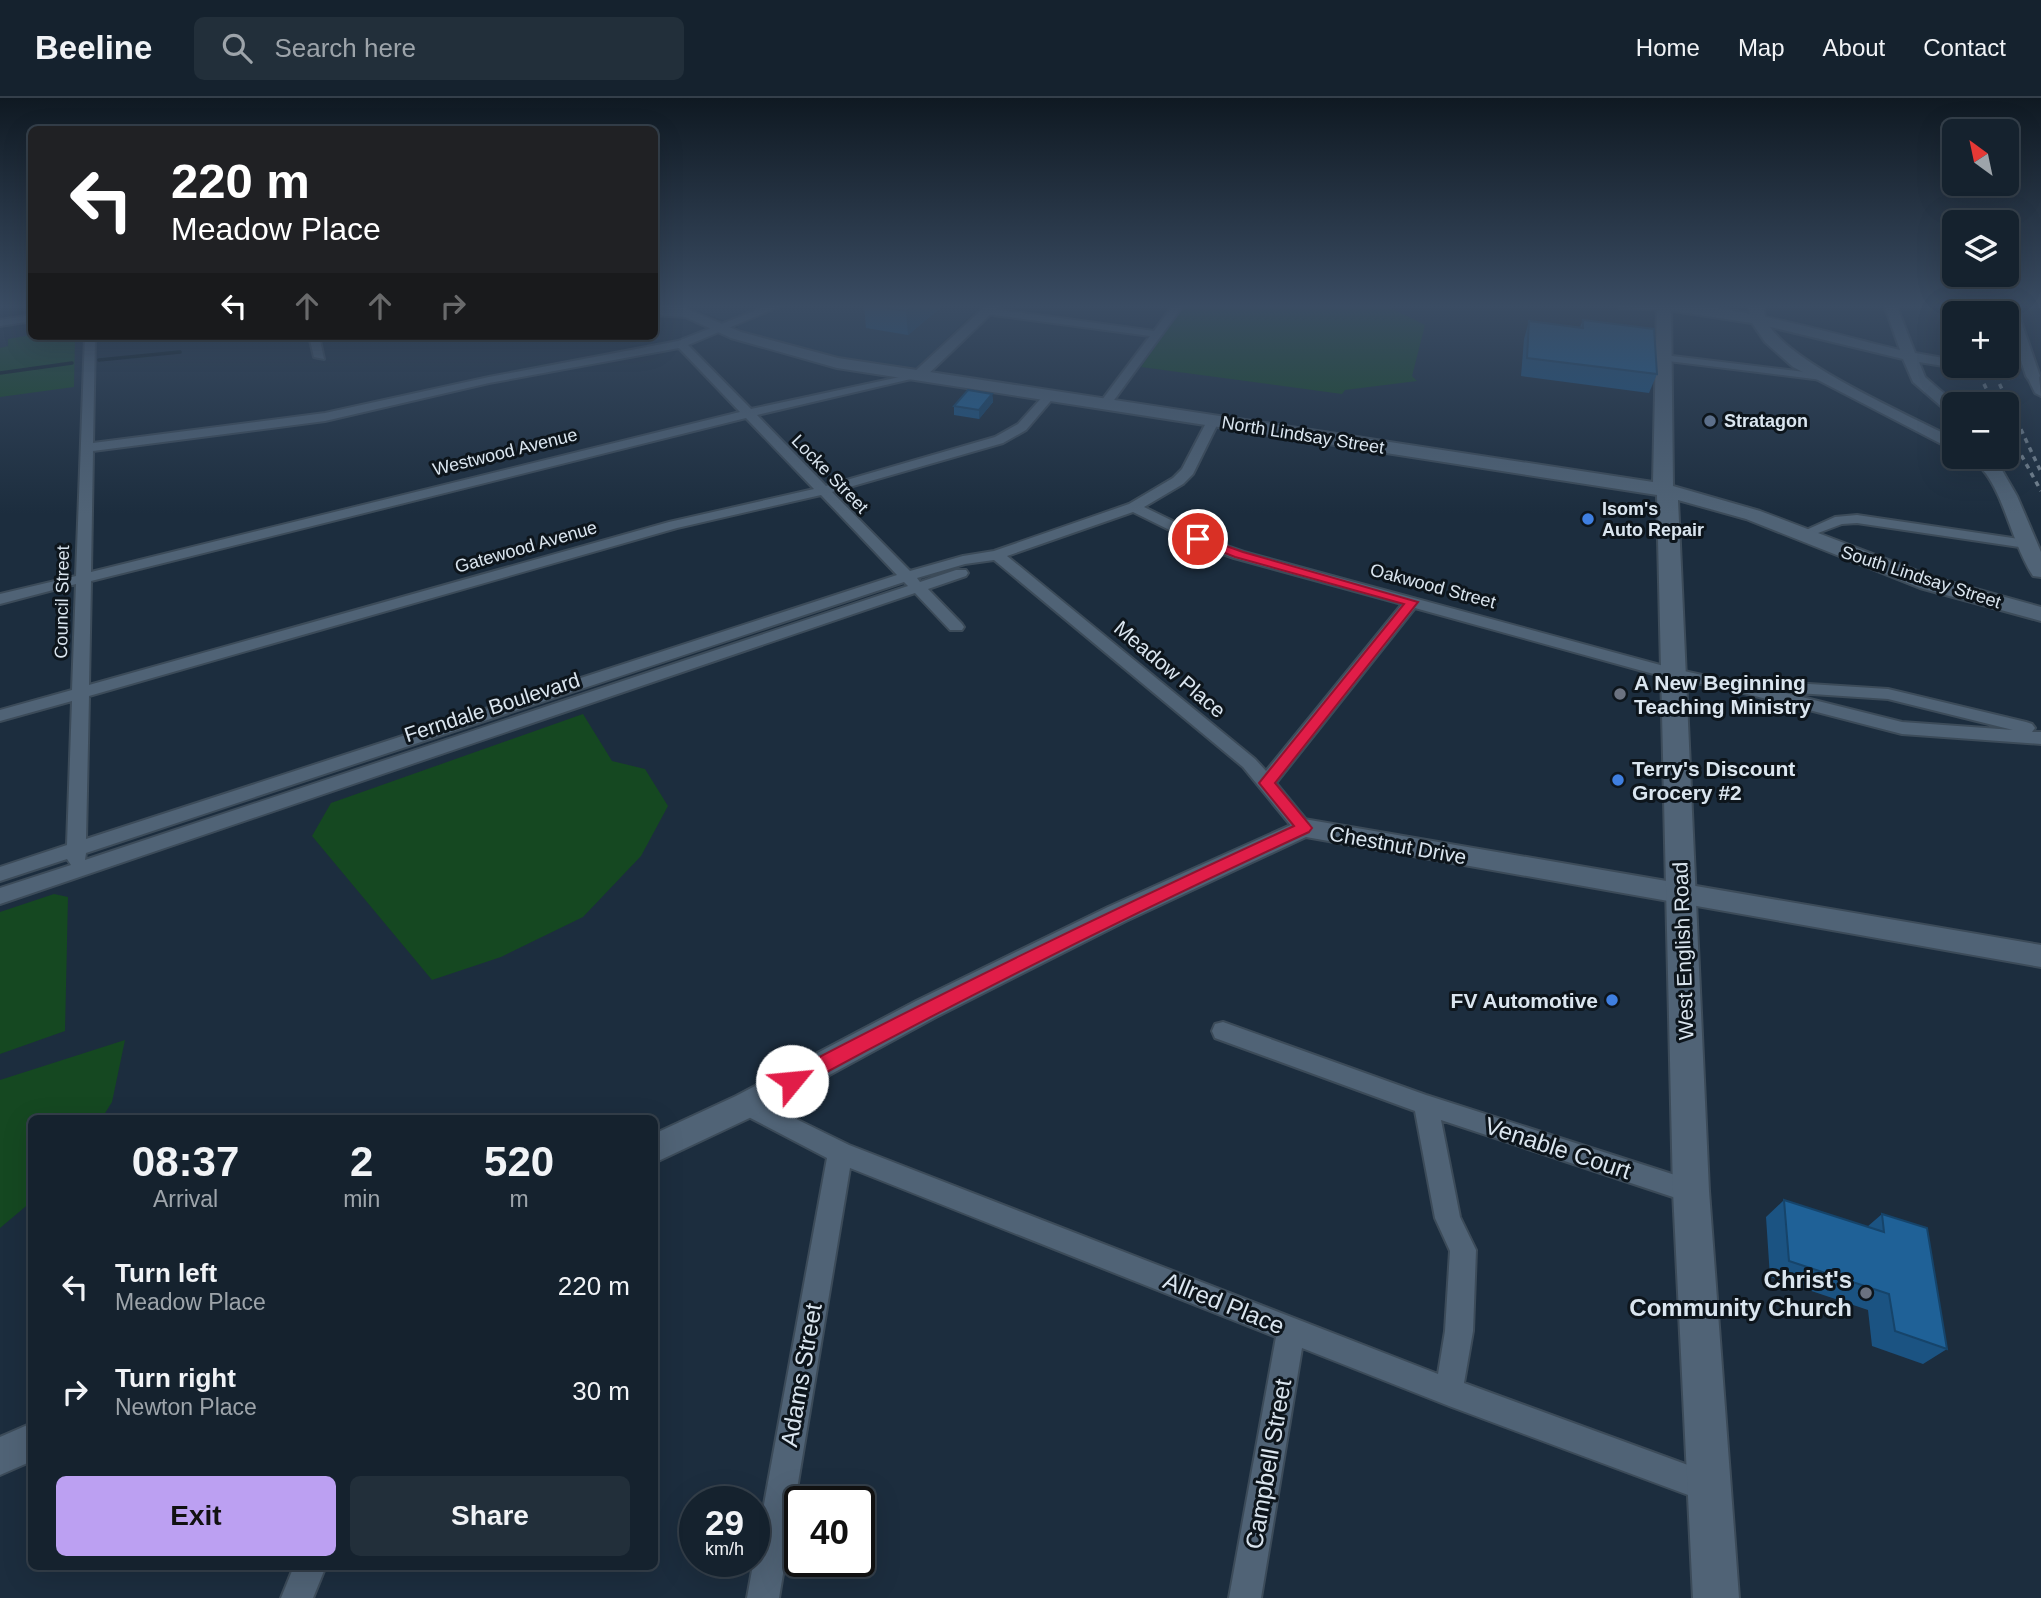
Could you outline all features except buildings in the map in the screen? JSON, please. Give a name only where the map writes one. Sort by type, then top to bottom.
[{"type":"main road","name":"North Lindsay Street","points":[[906,374],[1665,490],[1711,501],[1802,535]]},
{"type":"main road","name":"West English Road","points":[[1664,374],[1665,490],[1668,499],[1690,1191],[1716,1598]]},
{"type":"main road","points":[[1817,374],[1942,439]]},
{"type":"main road","points":[[1992,469],[2041,570]]},
{"type":"main road","name":"South Lindsay Street","points":[[1802,535],[1928,583],[2041,614]]},
{"type":"street","name":"Council Street","points":[[76,870],[89,374]]},
{"type":"street","points":[[86,448],[325,416],[521,374]]},
{"type":"street","name":"Locke Street","points":[[710,374],[956,627]]},
{"type":"street","points":[[1105,404],[1127,374]]},
{"type":"street","points":[[1797,374],[1822,377]]},
{"type":"street","points":[[1916,374],[1919,380],[1942,400]]},
{"type":"street","name":"Westwood Avenue","points":[[0,599],[748,413],[918,376]]},
{"type":"street","points":[[2037,376],[2041,393]]},
{"type":"street","name":"Gatewood Avenue","points":[[0,716],[674,525],[822,491],[1006,438],[1023,427],[1049,396]]},
{"type":"street","name":"Ferndale Boulevard","points":[[0,874],[911,583],[969,570],[997,555],[1134,507],[1178,481],[1188,471],[1213,421]]},
{"type":"street","points":[[1936,436],[1942,437]]},
{"type":"street","name":"Oakwood Street","points":[[1134,507],[1213,546],[1674,674],[1728,684],[1902,728],[2041,738]]},
{"type":"street","points":[[1802,535],[1840,520],[1857,519],[2026,544]]},
{"type":"street","name":"Meadow Place","points":[[997,555],[1249,763],[1304,828]]},
{"type":"street","name":"Ferndale Boulevard","points":[[0,896],[911,583]]},
{"type":"street","points":[[1266,783],[1412,602]]},
{"type":"street","name":"Oakwood Street","points":[[1728,684],[1888,694],[2041,732]]},
{"type":"street","name":"Chestnut Drive","points":[[658,1147],[747,1105],[926,1009],[1117,914],[1304,828],[2041,956]]},
{"type":"street","name":"Venable Court","points":[[1223,1031],[1426,1105],[1690,1191]]},
{"type":"street","name":"Allred Place","points":[[747,1105],[839,1153],[1449,1392],[1707,1487]]},
{"type":"street","points":[[1426,1105],[1448,1218],[1463,1250],[1459,1331],[1449,1392]]},
{"type":"street","name":"Adams Street","points":[[763,1598],[839,1153]]},
{"type":"street","name":"Campbell Street","points":[[1244,1598],[1291,1329]]},
{"type":"street","points":[[0,1456],[28,1443]]},
{"type":"street","points":[[297,1598],[308,1570]]},
{"type":"green space","points":[[0,374],[74,374],[74,387],[0,397]]},
{"type":"green space","points":[[1193,374],[1413,374],[1417,381],[1345,390],[1342,394]]},
{"type":"green space","points":[[583,714],[612,761],[645,769],[668,806],[641,856],[583,917],[501,957],[432,980],[312,836],[331,803]]},
{"type":"green space","points":[[54,894],[68,897],[65,1031],[0,1054],[0,912]]},
{"type":"green space","points":[[125,1040],[112,1102],[104,1115],[28,1115],[28,1205],[0,1228],[0,1080]]},
{"type":"railway","points":[[1981,378],[1988,392]]},
{"type":"railway","points":[[1997,378],[2041,472]]},
{"type":"railway","points":[[2019,451],[2041,491]]},
{"type":"place","name":"Stratagon","points":[[1710,421]]},
{"type":"place","name":"Isom's Auto Repair","points":[[1588,519]]},
{"type":"place","name":"A New Beginning Teaching Ministry","points":[[1620,694]]},
{"type":"place","name":"Terry's Discount Grocery #2","points":[[1618,780]]},
{"type":"place","name":"FV Automotive","points":[[1612,1000]]},
{"type":"place","name":"Christ's Community Church","points":[[1866,1293]]},
{"type":"route","points":[[792,1081],[926,1009],[1117,914],[1304,828],[1266,783],[1412,602],[1239,555],[1198,539]]}]
